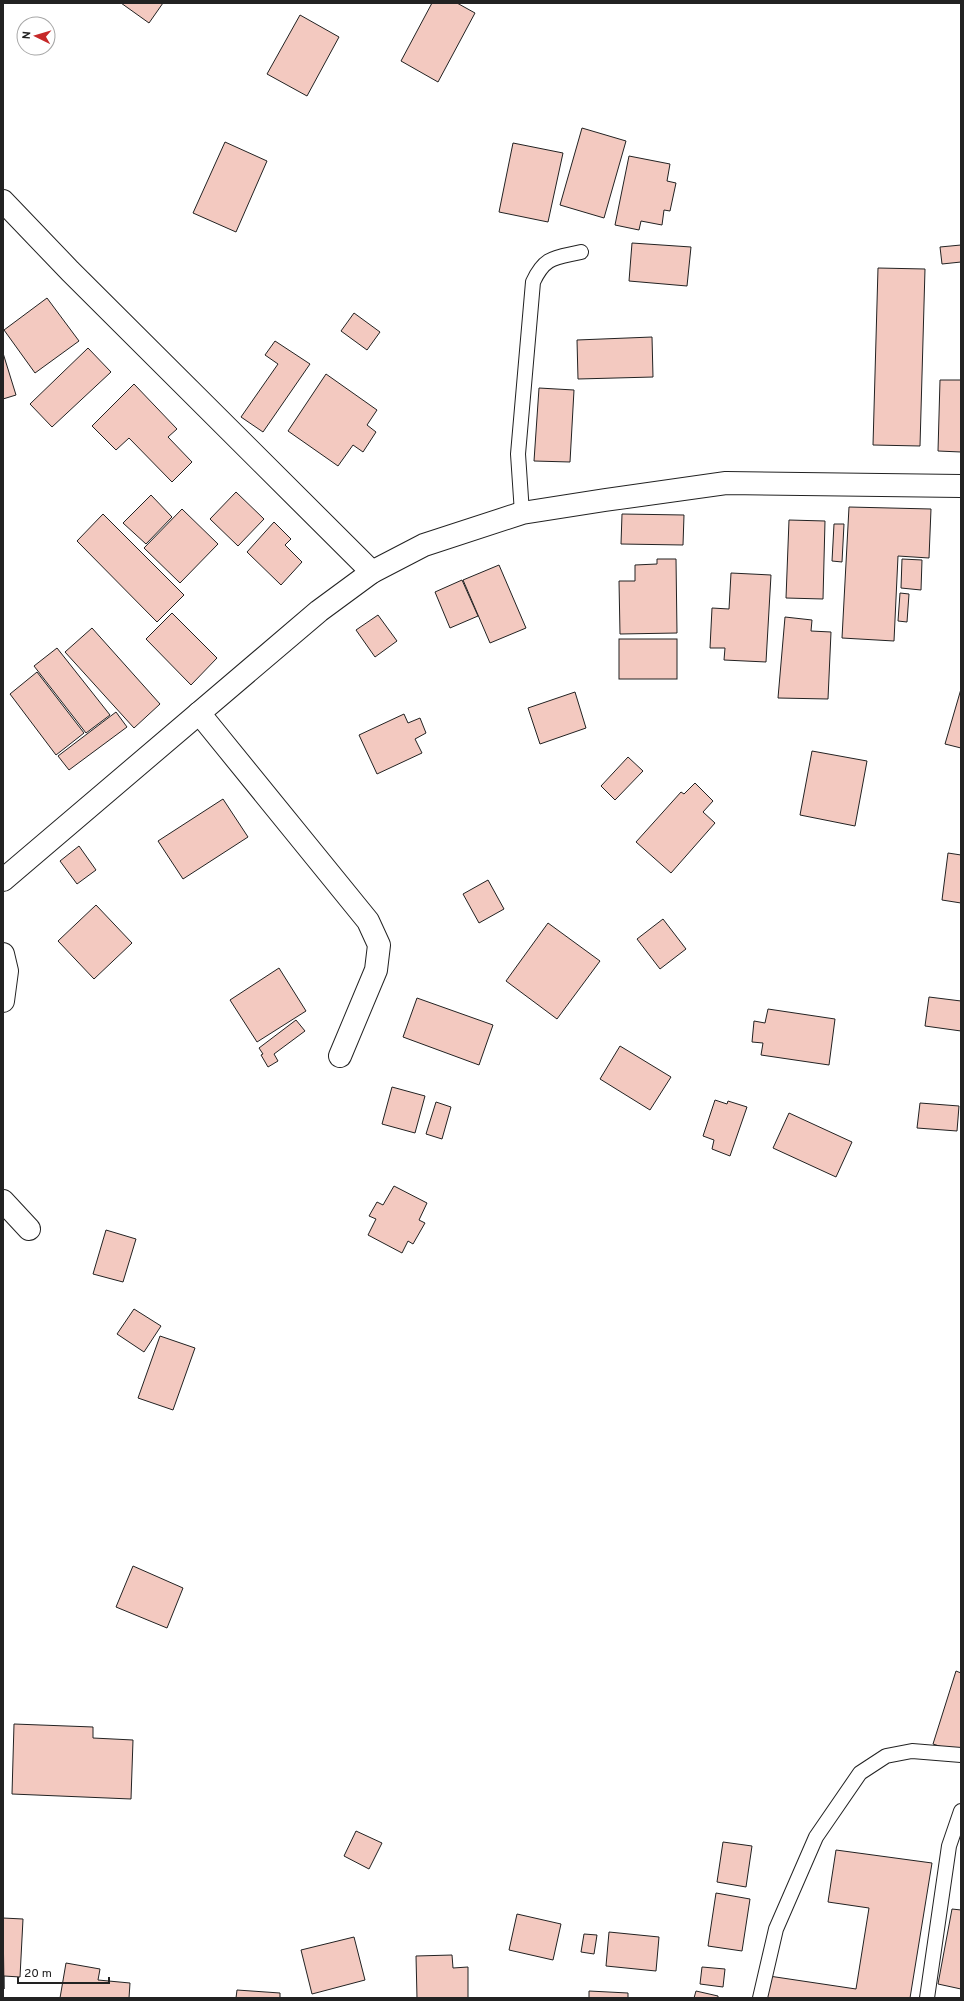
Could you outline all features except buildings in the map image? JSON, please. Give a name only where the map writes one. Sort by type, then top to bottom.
[{"type":"street","points":[[3,201],[70,271],[372,572]]},
{"type":"street","points":[[3,880],[319,611],[372,572],[424,545],[522,513],[726,483],[961,486]]},
{"type":"street","points":[[199,713],[368,921],[379,945],[376,970],[340,1056]]},
{"type":"street","points":[[3,954],[7,971],[3,1001]]},
{"type":"street","points":[[3,1201],[29,1229]]},
{"type":"lane","points":[[522,513],[518,454],[533,282],[539,268],[551,259],[581,252]]},
{"type":"lane","points":[[760,1998],[776,1929],[816,1837],[860,1773],[886,1756],[912,1750],[961,1755]]},
{"type":"lane","points":[[927,1998],[949,1846],[961,1811]]}]
